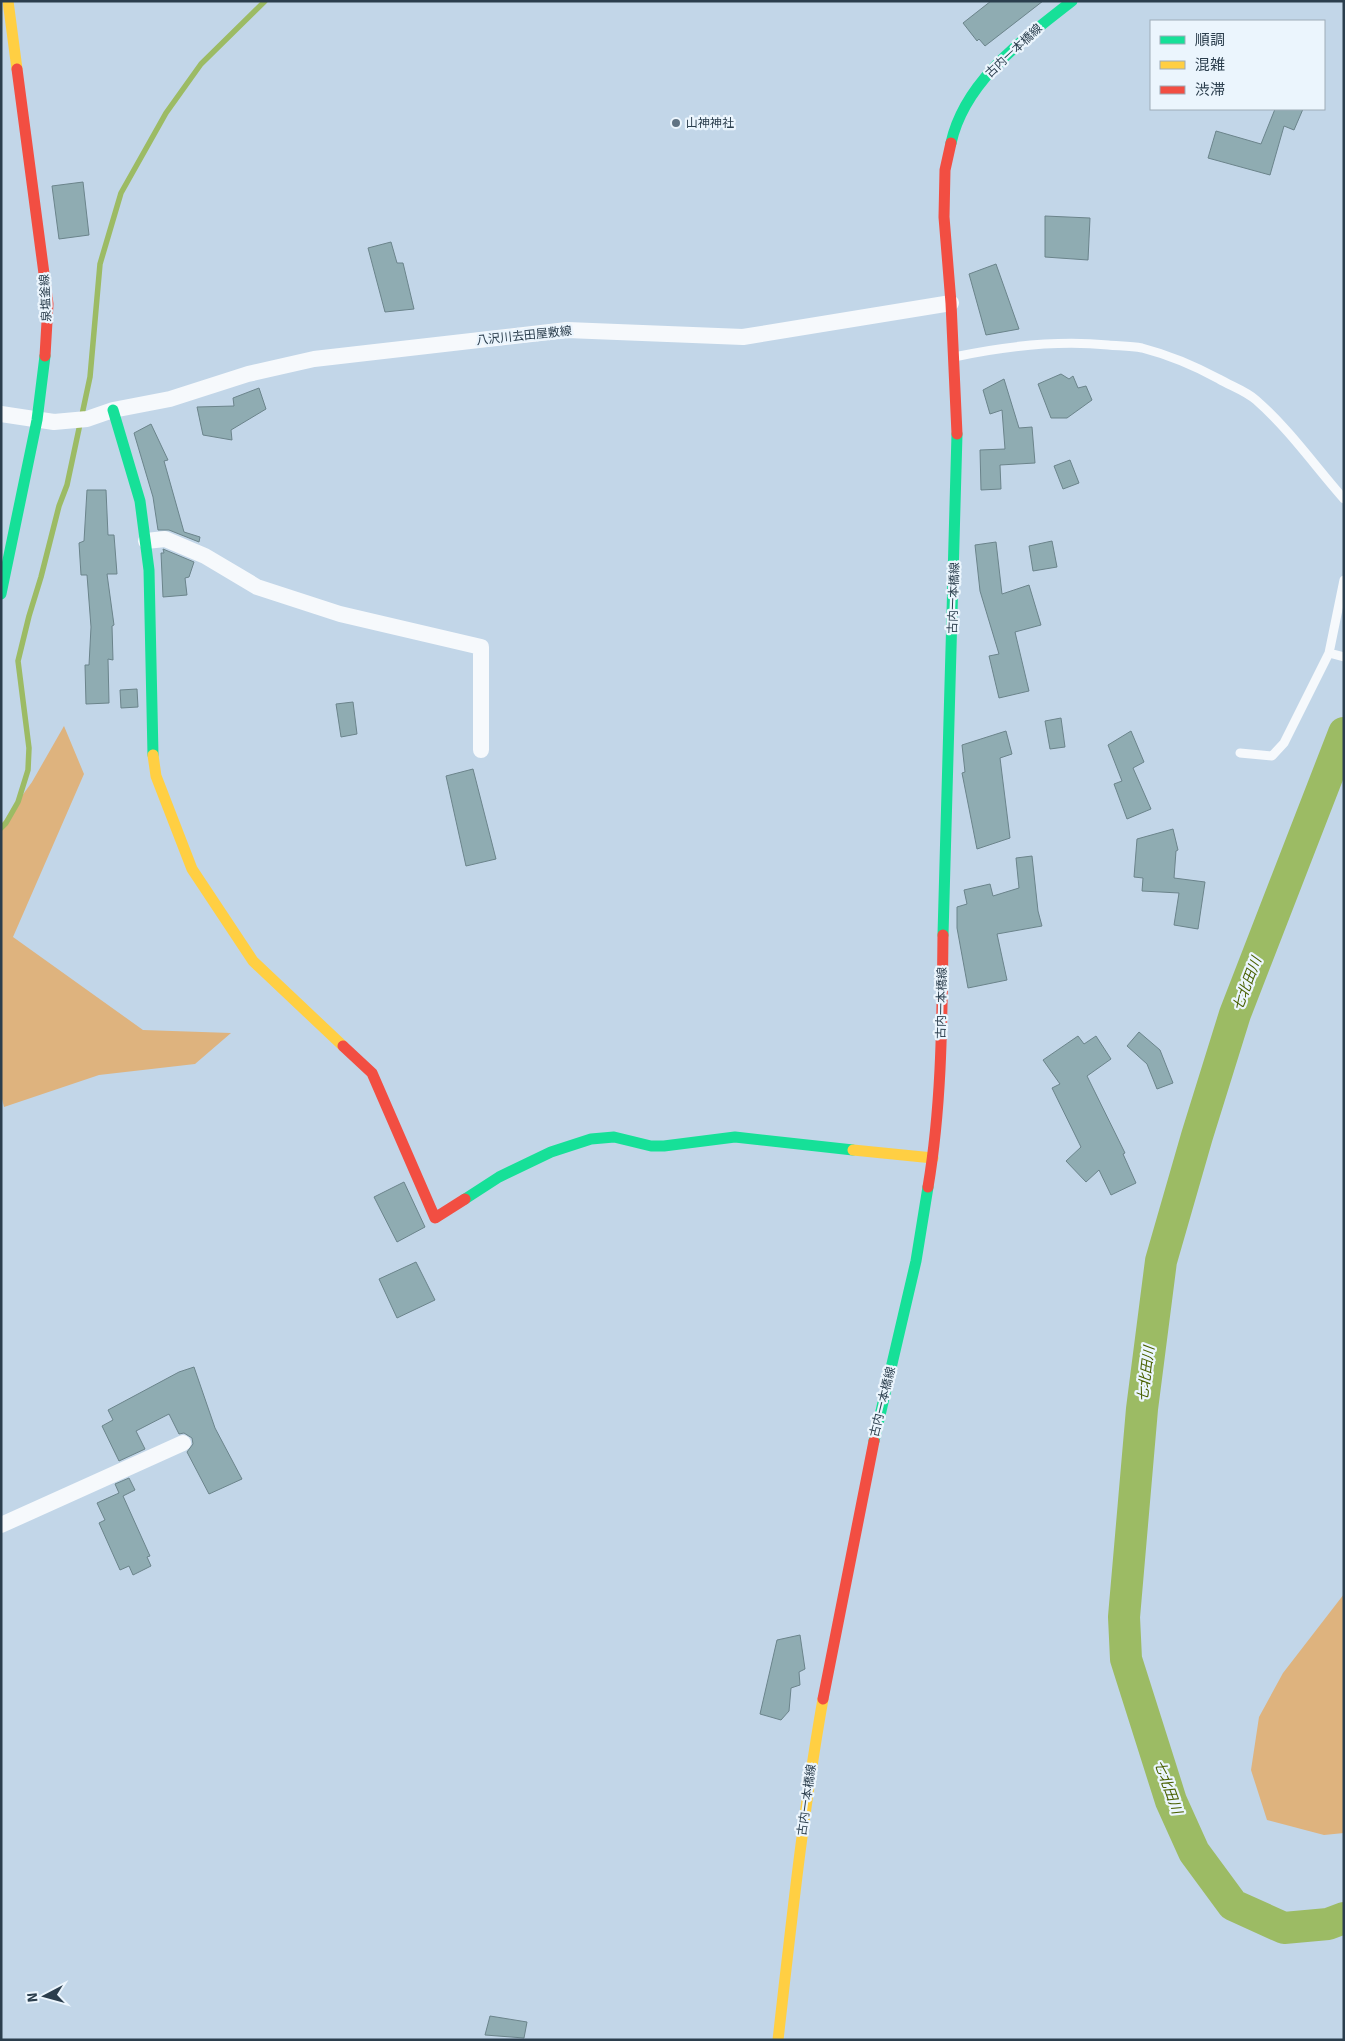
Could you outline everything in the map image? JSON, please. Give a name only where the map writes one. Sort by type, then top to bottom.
[{"type":"street","name":"泉塩釜線","points":[[1,594],[37,420],[47,344],[48,304],[8,1]]},
{"type":"street","name":"古内一本橋線","points":[[778,2040],[802,1835],[832,1647],[869,1462],[916,1261],[933,1158],[941,1051],[944,867],[958,469],[951,303],[944,217],[945,170],[954,130],[967,102],[986,75],[1023,40],[1072,1]]},
{"type":"street","name":"八沢川去田屋敷線","points":[[1,414],[37,420],[69,422],[170,398],[248,374],[314,359],[567,330],[743,338],[951,303]]},
{"type":"street","points":[[107,412],[140,501],[146,541],[149,570],[152,743],[156,776],[192,868],[254,962],[372,1073],[435,1218],[499,1177],[551,1152],[590,1139],[614,1137],[652,1146],[664,1146],[735,1138],[933,1158]]},
{"type":"street","points":[[146,541],[165,539],[205,556],[257,587],[340,614],[481,647],[481,750]]},
{"type":"street","points":[[1,1525],[183,1443]]},
{"type":"lane","points":[[954,357],[997,348],[1041,343],[1087,343],[1140,348],[1166,356],[1209,374],[1254,398],[1291,433],[1321,473],[1344,499]]},
{"type":"lane","points":[[1240,753],[1272,756],[1284,743],[1329,653],[1344,580]]},
{"type":"lane","points":[[1329,653],[1344,657]]},
{"type":"shaded area","points":[[64,726],[84,774],[13,937],[143,1030],[231,1033],[195,1064],[99,1075],[4,1107],[1,1095],[1,825],[32,782]]},
{"type":"shaded area","points":[[1344,1594],[1344,1833],[1324,1835],[1267,1820],[1251,1770],[1259,1717],[1283,1673]]},
{"type":"building","points":[[991,1],[1043,1],[985,46],[979,39],[977,41],[963,23]]},
{"type":"building","points":[[1275,110],[1303,110],[1294,130],[1284,126],[1270,175],[1208,158],[1216,131],[1261,144]]},
{"type":"building","points":[[83,182],[89,235],[59,239],[52,186]]},
{"type":"building","points":[[1045,216],[1090,218],[1088,260],[1045,257]]},
{"type":"building","points":[[391,242],[397,263],[403,263],[414,309],[385,312],[368,248]]},
{"type":"building","points":[[996,264],[1019,329],[986,335],[969,274]]},
{"type":"building","points":[[1061,374],[1069,379],[1073,376],[1078,388],[1086,386],[1092,400],[1067,418],[1051,418],[1038,384]]},
{"type":"building","points":[[1004,379],[1019,428],[1032,427],[1035,463],[1000,465],[1001,489],[981,490],[980,450],[1005,449],[1002,410],[990,414],[983,390]]},
{"type":"building","points":[[259,388],[266,409],[231,430],[232,440],[203,435],[197,407],[234,406],[233,398]]},
{"type":"building","points":[[151,424],[168,460],[164,461],[184,532],[200,537],[199,542],[169,530],[158,530],[153,497],[134,433]]},
{"type":"building","points":[[1070,460],[1079,483],[1063,489],[1054,466]]},
{"type":"building","points":[[87,490],[106,490],[108,535],[114,535],[117,574],[107,574],[114,625],[112,626],[113,660],[108,659],[109,703],[86,704],[85,665],[89,665],[91,627],[87,575],[81,575],[79,543],[84,541]]},
{"type":"building","points":[[1052,541],[1057,567],[1033,571],[1029,546]]},
{"type":"building","points":[[996,542],[1002,594],[1029,585],[1041,625],[1015,632],[1029,691],[999,698],[989,656],[999,654],[980,591],[975,545]]},
{"type":"building","points":[[163,549],[194,562],[189,577],[185,578],[187,595],[163,597],[161,553],[164,553]]},
{"type":"building","points":[[137,689],[138,707],[121,708],[120,690]]},
{"type":"building","points":[[353,702],[357,734],[341,737],[336,704]]},
{"type":"building","points":[[1061,718],[1065,747],[1050,749],[1045,721]]},
{"type":"building","points":[[1006,731],[1012,754],[1000,758],[1010,838],[977,849],[962,773],[965,772],[962,745]]},
{"type":"building","points":[[1131,731],[1144,762],[1133,768],[1151,809],[1127,819],[1114,784],[1122,781],[1108,745]]},
{"type":"building","points":[[473,769],[496,859],[466,866],[446,776]]},
{"type":"building","points":[[1173,829],[1178,850],[1176,851],[1174,878],[1205,882],[1198,929],[1174,925],[1179,893],[1142,891],[1143,878],[1134,877],[1137,839]]},
{"type":"building","points":[[1032,856],[1038,911],[1042,926],[997,934],[1007,980],[968,988],[957,928],[957,907],[967,904],[964,890],[990,884],[993,896],[1019,888],[1016,858]]},
{"type":"building","points":[[1139,1032],[1160,1050],[1173,1083],[1157,1089],[1147,1064],[1127,1046]]},
{"type":"building","points":[[1078,1036],[1084,1044],[1096,1036],[1111,1059],[1087,1076],[1125,1153],[1123,1154],[1136,1183],[1111,1195],[1099,1170],[1086,1182],[1066,1161],[1081,1147],[1052,1088],[1060,1084],[1043,1060]]},
{"type":"building","points":[[404,1182],[425,1227],[397,1242],[374,1197]]},
{"type":"building","points":[[416,1262],[435,1300],[397,1318],[379,1279]]},
{"type":"building","points":[[194,1367],[215,1428],[242,1479],[209,1494],[187,1452],[193,1444],[192,1438],[184,1433],[179,1434],[169,1414],[136,1431],[145,1449],[119,1461],[102,1426],[113,1420],[108,1410],[179,1372]]},
{"type":"building","points":[[129,1478],[135,1490],[123,1496],[150,1556],[147,1557],[151,1566],[133,1575],[129,1566],[120,1570],[99,1523],[105,1520],[97,1503],[119,1493],[115,1484]]},
{"type":"building","points":[[800,1635],[805,1669],[799,1672],[800,1685],[791,1688],[789,1711],[781,1720],[760,1714],[777,1640]]},
{"type":"building","points":[[490,2016],[527,2022],[524,2038],[485,2035]]},
{"type":"waterway","points":[[1,828],[18,802],[28,770],[29,748],[18,661],[59,506],[67,485],[90,377],[100,264],[121,193],[166,113],[201,64],[265,1]]},
{"type":"waterway","name":"七北田川","points":[[1344,733],[1235,1014],[1161,1261],[1142,1409],[1124,1617],[1126,1659],[1171,1801],[1194,1852],[1233,1905],[1284,1928],[1328,1924],[1344,1918]]},
{"type":"traffic: fast","points":[[951,143],[958,120],[983,80],[1016,46],[1072,1]]},
{"type":"traffic: fast","points":[[1,594],[37,420],[45,356]]},
{"type":"traffic: fast","points":[[113,410],[140,501],[149,570],[153,755]]},
{"type":"traffic: fast","points":[[943,935],[957,434]]},
{"type":"traffic: fast","points":[[465,1199],[499,1177],[551,1152],[591,1139],[614,1137],[651,1146],[664,1146],[735,1137],[853,1150]]},
{"type":"traffic: fast","points":[[874,1441],[916,1261],[928,1187]]},
{"type":"traffic: slow","points":[[8,1],[17,69]]},
{"type":"traffic: slow","points":[[153,755],[156,776],[192,869],[253,961],[343,1046]]},
{"type":"traffic: slow","points":[[853,1150],[933,1158]]},
{"type":"traffic: slow","points":[[778,2040],[803,1826],[823,1699]]},
{"type":"traffic: jam","points":[[17,69],[48,304],[45,356]]},
{"type":"traffic: jam","points":[[951,143],[945,170],[944,217],[951,303],[957,434]]},
{"type":"traffic: jam","points":[[928,1187],[939,1093],[943,935]]},
{"type":"traffic: jam","points":[[343,1046],[372,1073],[435,1218],[465,1199]]},
{"type":"traffic: jam","points":[[823,1699],[874,1441]]},
{"type":"place","name":"山神神社","points":[[676,123]]}]
